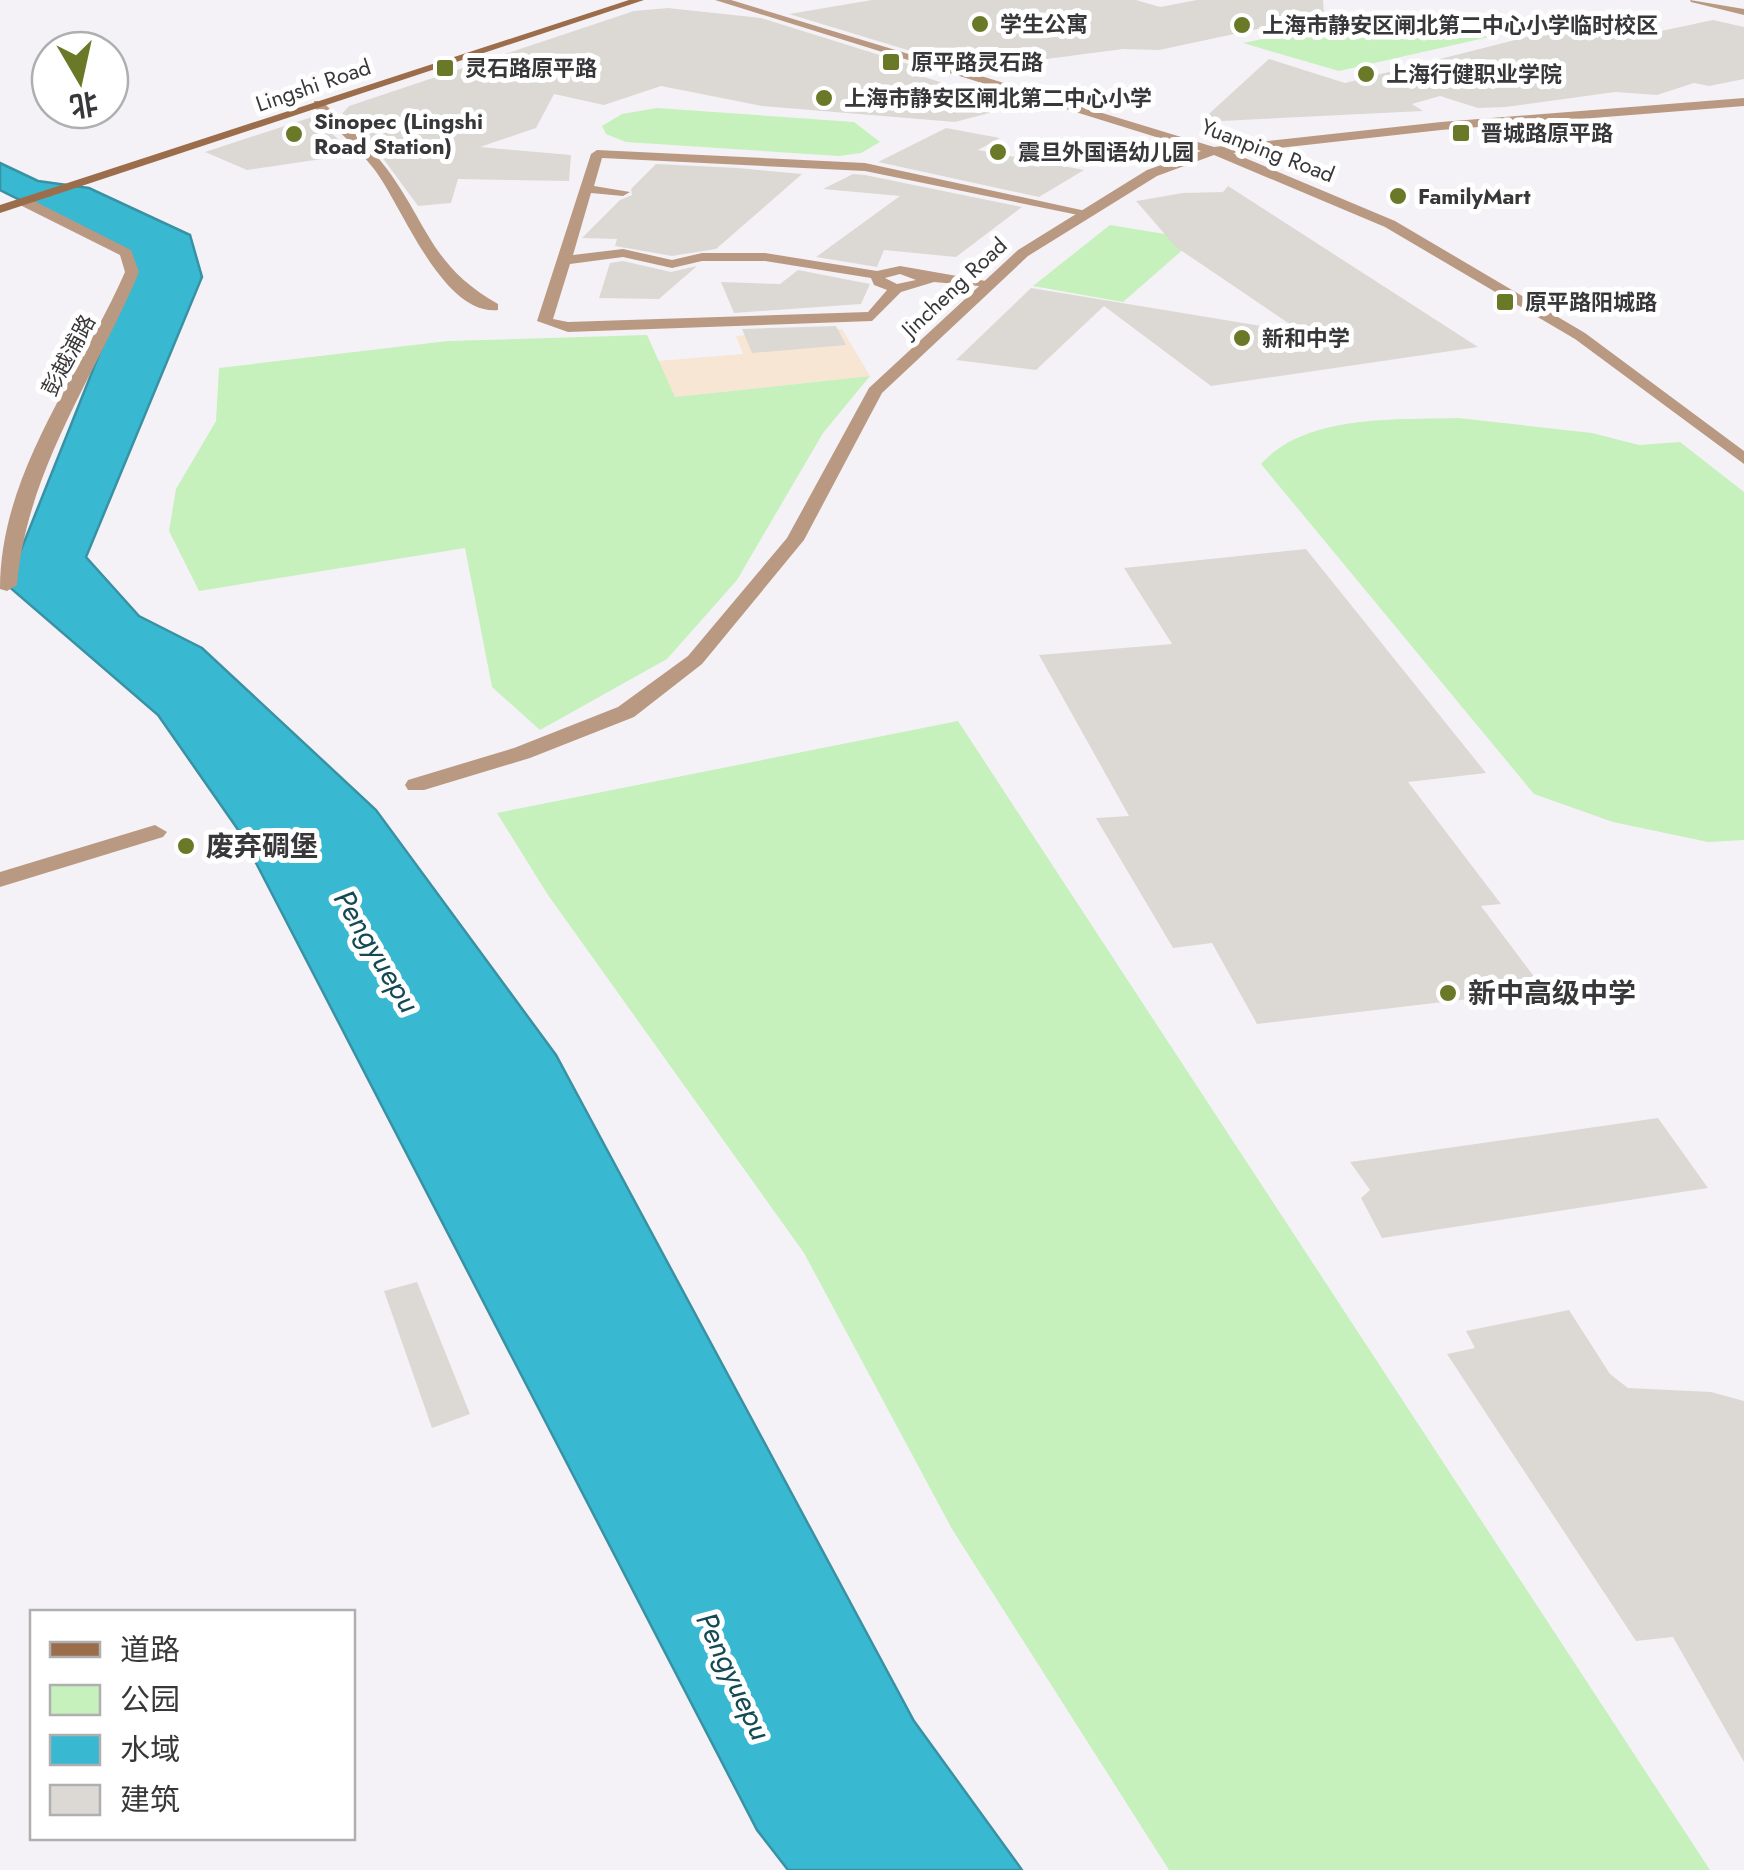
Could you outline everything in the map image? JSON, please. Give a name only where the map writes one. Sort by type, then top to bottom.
[{"type":"main road","name":"Lingshi Road","points":[[8,203],[72,177],[387,69],[608,0]]},
{"type":"main road","name":"Lingshi Road","points":[[8,203],[97,178],[639,0]]},
{"type":"street","name":"Yuanping Road","points":[[720,0],[1214,151],[1390,224],[1522,298],[1744,459]]},
{"type":"street","points":[[1695,0],[1744,12]]},
{"type":"street","name":"Jincheng Road","points":[[416,785],[522,753],[626,712],[695,660],[795,540],[876,390],[1023,253],[1152,173],[1214,151],[1441,126],[1744,102]]},
{"type":"street","points":[[318,104],[386,175],[427,252],[458,290],[492,307]]},
{"type":"street","points":[[896,288],[872,316],[568,327],[545,322],[597,154],[864,166],[922,183],[1088,213]]},
{"type":"street","points":[[586,190],[623,192]]},
{"type":"street","name":"彭越浦路","points":[[7,585],[8,550],[31,483],[132,272],[126,253],[8,203]]},
{"type":"street","points":[[564,260],[624,253],[672,264],[702,257],[764,257],[877,275],[900,270],[924,277],[990,283]]},
{"type":"street","points":[[877,275],[884,285],[896,288],[927,282],[924,277]]},
{"type":"street","points":[[0,880],[154,832]]},
{"type":"shaded area","points":[[842,329],[870,376],[675,397],[657,361],[743,354],[736,336]]},
{"type":"green space","points":[[1397,11],[1489,37],[1339,71],[1243,43]]},
{"type":"green space","points":[[657,108],[854,122],[880,142],[861,153],[839,156],[626,142],[606,134],[602,126],[622,114]]},
{"type":"green space","points":[[1110,225],[1195,239],[1123,302],[1033,286]]},
{"type":"green space","points":[[647,335],[675,397],[870,376],[823,433],[737,580],[667,659],[540,730],[492,687],[465,548],[199,591],[169,531],[176,489],[216,421],[219,368],[448,341]]},
{"type":"green space","points":[[1458,418],[1592,433],[1639,445],[1680,442],[1744,492],[1744,840],[1708,842],[1613,822],[1534,794],[1261,464],[1280,448],[1326,428],[1380,420]]},
{"type":"green space","points":[[958,721],[1710,1870],[1169,1870],[952,1529],[804,1253],[548,895],[497,813]]},
{"type":"water","name":"Pengyuepu","points":[[0,163],[38,181],[89,188],[190,235],[202,277],[86,557],[139,616],[202,648],[376,810],[556,1055],[914,1721],[1022,1870],[788,1870],[757,1830],[241,834],[158,715],[7,585],[132,272],[126,253],[0,190]]},
{"type":"building","points":[[872,0],[1136,0],[1160,7],[1197,0],[1323,0],[1324,15],[1159,50],[1123,49],[970,69],[789,14]]},
{"type":"building","points":[[668,8],[761,18],[937,73],[918,75],[1016,106],[955,122],[762,106],[661,86],[604,105],[554,94],[536,128],[480,147],[571,155],[569,181],[458,179],[451,203],[418,206],[382,157],[341,115],[349,106],[634,11]]},
{"type":"building","points":[[1606,17],[1661,31],[1713,20],[1744,27],[1744,79],[1709,86],[1694,83],[1657,95],[1615,92],[1506,107],[1478,108],[1440,96],[1412,104],[1423,111],[1200,122],[1269,59],[1345,83]]},
{"type":"building","name":"Sinopec (Lingshi Road Station)","points":[[312,117],[356,154],[247,170],[205,152]]},
{"type":"building","points":[[946,128],[1000,138],[978,150],[1084,170],[1039,197],[878,162]]},
{"type":"building","points":[[656,164],[802,174],[716,249],[672,256],[615,246],[617,239],[582,238],[620,200],[632,195],[631,189]]},
{"type":"building","points":[[853,174],[1022,207],[956,257],[884,250],[877,267],[816,257],[900,196],[823,189]]},
{"type":"building","points":[[1228,186],[1478,347],[1211,386],[1104,306],[1036,370],[956,360],[1031,288],[1303,333],[1176,247],[1136,201],[1183,193],[1223,192]]},
{"type":"building","points":[[623,261],[671,272],[697,266],[659,299],[599,298],[610,263]]},
{"type":"building","points":[[798,270],[870,284],[861,304],[734,313],[721,282],[780,284]]},
{"type":"building","points":[[836,326],[846,345],[752,353],[742,329]]},
{"type":"building","points":[[1306,549],[1486,773],[1408,782],[1501,904],[1481,906],[1544,990],[1257,1024],[1212,943],[1173,948],[1096,818],[1129,816],[1039,655],[1172,644],[1124,568]]},
{"type":"building","points":[[1658,1118],[1708,1188],[1382,1238],[1361,1198],[1370,1190],[1350,1162]]},
{"type":"building","points":[[417,1282],[470,1414],[432,1428],[384,1291]]},
{"type":"building","points":[[1569,1310],[1610,1374],[1628,1388],[1711,1392],[1744,1401],[1744,1762],[1673,1637],[1636,1641],[1447,1354],[1475,1348],[1466,1331]]},
{"type":"place","name":"学生公寓","points":[[980,24]]},
{"type":"place","name":"上海市静安区闸北第二中心小学临时校区","points":[[1242,25]]},
{"type":"place","name":"原平路灵石路","points":[[891,62]]},
{"type":"place","name":"灵石路原平路","points":[[445,68]]},
{"type":"place","name":"上海行健职业学院","points":[[1366,74]]},
{"type":"place","name":"上海市静安区闸北第二中心小学","points":[[824,98]]},
{"type":"place","name":"晋城路原平路","points":[[1461,133]]},
{"type":"place","name":"Sinopec (Lingshi Road Station)","points":[[294,134]]},
{"type":"place","name":"震旦外国语幼儿园","points":[[998,152]]},
{"type":"place","name":"FamilyMart","points":[[1398,196]]},
{"type":"place","name":"原平路阳城路","points":[[1505,302]]},
{"type":"place","name":"新和中学","points":[[1242,338]]},
{"type":"place","name":"废弃碉堡","points":[[186,846]]},
{"type":"place","name":"新中高级中学","points":[[1448,993]]}]
